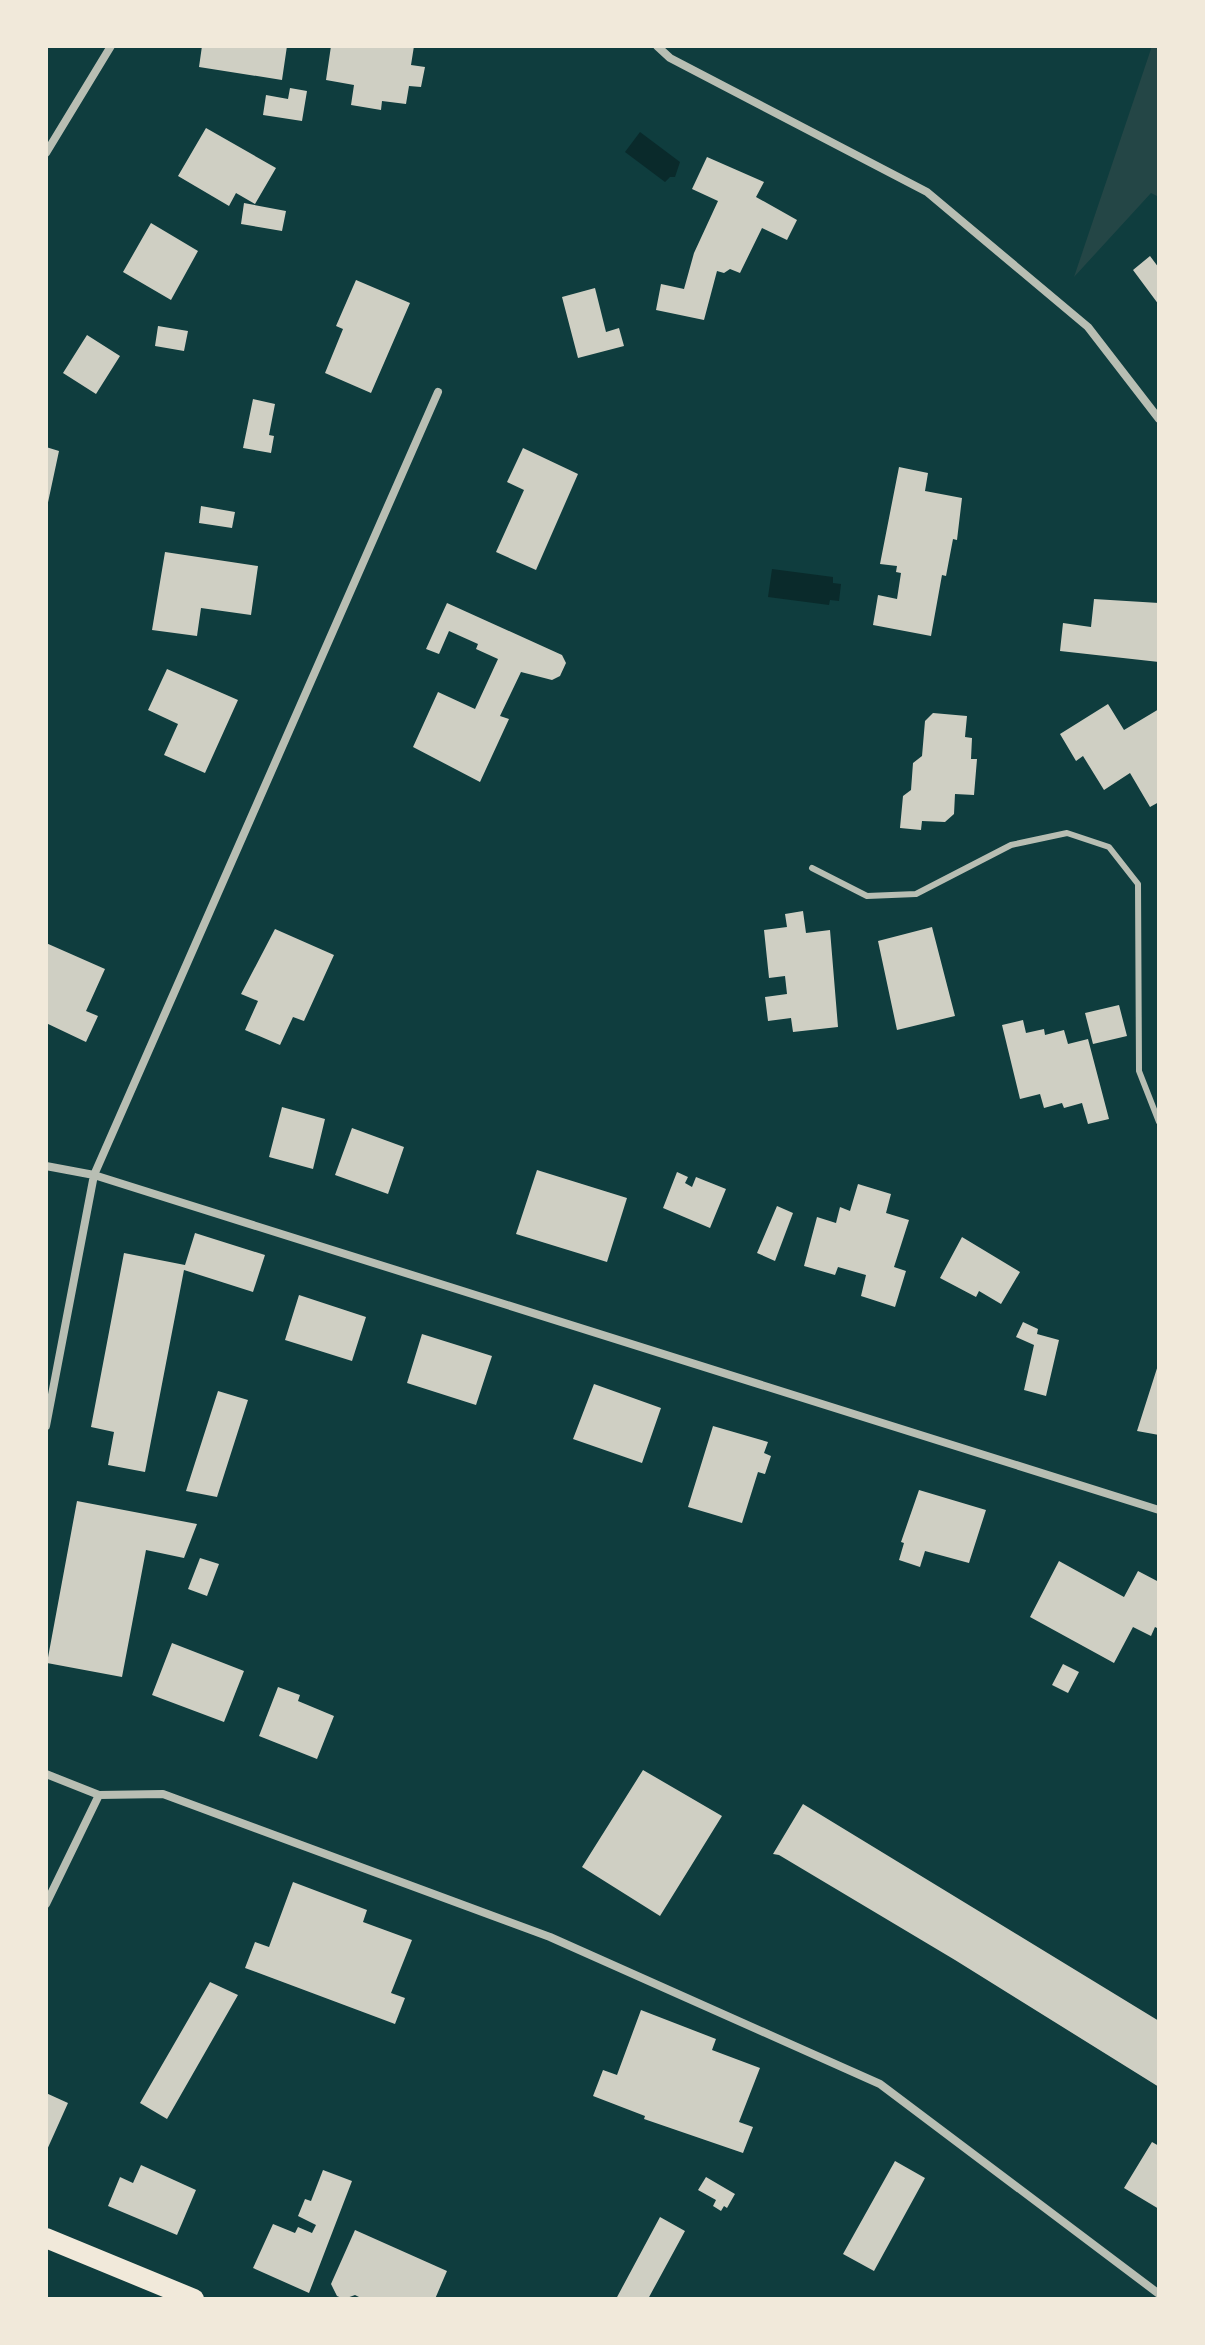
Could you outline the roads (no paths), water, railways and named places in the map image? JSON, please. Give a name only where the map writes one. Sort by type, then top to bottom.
[{"type":"main road","points":[[46,2238],[194,2299]]},
{"type":"street","points":[[46,153],[111,46]]},
{"type":"street","points":[[657,46],[670,58],[927,192],[1088,327],[1159,419]]},
{"type":"street","points":[[46,1426],[94,1175],[438,392]]},
{"type":"street","points":[[46,1166],[94,1175],[1159,1510]]},
{"type":"street","points":[[46,1774],[99,1795],[163,1794],[550,1937],[880,2084],[1159,2294]]},
{"type":"street","points":[[46,1904],[99,1795]]},
{"type":"lane","points":[[812,868],[867,896],[916,894],[1011,845],[1067,833],[1109,847],[1138,884],[1139,1071],[1159,1122]]}]
